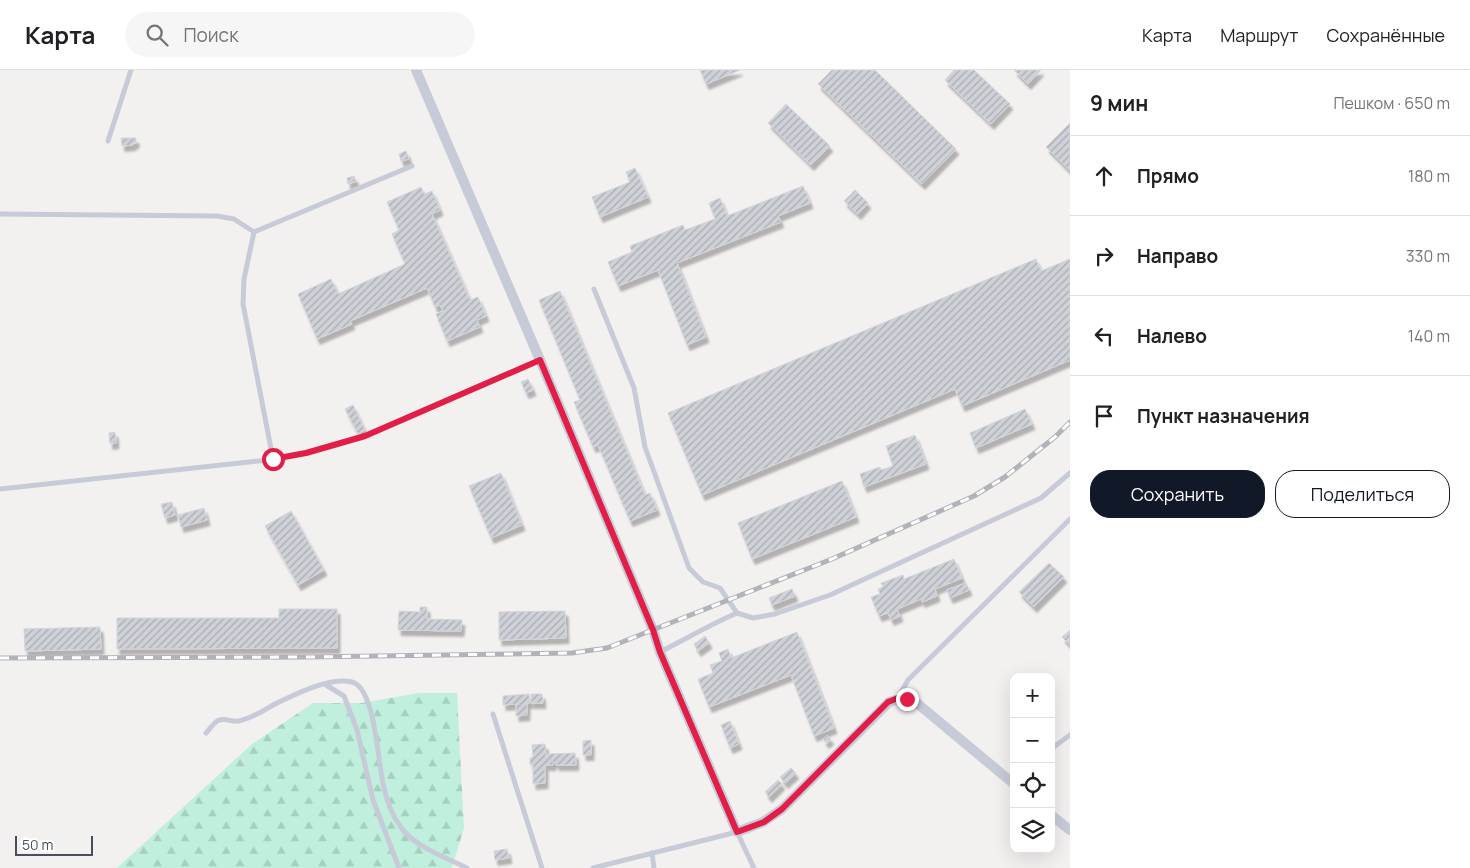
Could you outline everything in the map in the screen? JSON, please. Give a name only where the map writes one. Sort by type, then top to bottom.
[{"type":"street","points":[[416,70],[540,360],[653,630],[660,652],[737,832],[764,822],[782,809],[888,702],[898,698],[907,699],[918,704],[1010,780]]},
{"type":"street","points":[[1055,818],[1070,830]]},
{"type":"lane","points":[[108,141],[131,70]]},
{"type":"lane","points":[[254,232],[412,166]]},
{"type":"lane","points":[[0,214],[217,216],[234,219],[254,232]]},
{"type":"lane","points":[[254,232],[244,280],[243,304],[273,459]]},
{"type":"lane","points":[[594,289],[634,388],[645,447],[689,568],[703,582],[720,588],[737,613],[753,618],[775,614],[830,595],[1041,498],[1070,474]]},
{"type":"lane","points":[[0,489],[273,459],[306,453],[365,436],[540,360]]},
{"type":"lane","points":[[898,698],[908,680],[1070,519]]},
{"type":"lane","points":[[660,652],[689,638],[708,625],[737,613]]},
{"type":"lane","points":[[206,733],[218,720],[237,721],[316,686],[352,682],[359,686],[365,695],[370,710],[384,786],[390,808],[400,826],[408,836],[425,847],[467,868]]},
{"type":"lane","points":[[326,684],[344,696],[357,730],[373,800],[399,868]]},
{"type":"lane","points":[[493,714],[542,868]]},
{"type":"lane","points":[[1055,746],[1070,735]]},
{"type":"lane","points":[[596,868],[737,832],[754,868]]},
{"type":"lane","points":[[652,853],[654,868]]},
{"type":"green space","points":[[419,693],[457,693],[464,828],[452,868],[117,868],[252,744],[313,703],[361,703]]},
{"type":"building","points":[[700,70],[740,70],[706,84]]},
{"type":"building","points":[[832,70],[875,70],[956,149],[922,184],[818,84]]},
{"type":"building","points":[[954,70],[974,70],[1010,104],[991,124],[945,80]]},
{"type":"building","points":[[1014,70],[1041,70],[1028,84]]},
{"type":"building","points":[[786,104],[830,146],[811,165],[768,123]]},
{"type":"building","points":[[1070,123],[1070,171],[1046,147]]},
{"type":"building","points":[[121,138],[136,138],[136,143],[122,146]]},
{"type":"building","points":[[406,151],[409,159],[401,161],[399,154]]},
{"type":"building","points":[[635,168],[648,197],[600,217],[592,197],[630,182],[626,172]]},
{"type":"building","points":[[354,176],[356,181],[348,184],[347,178]]},
{"type":"building","points":[[803,186],[810,203],[778,216],[781,222],[677,263],[706,337],[687,345],[658,270],[618,286],[608,262],[632,252],[630,246],[683,225],[685,230],[715,219],[709,203],[720,198],[727,216]]},
{"type":"building","points":[[421,187],[424,194],[432,191],[440,210],[432,214],[470,300],[478,297],[486,316],[477,320],[480,327],[447,341],[436,314],[443,311],[440,305],[435,307],[427,288],[350,321],[352,324],[317,339],[298,294],[331,279],[338,294],[405,264],[392,234],[399,230],[387,202]]},
{"type":"building","points":[[855,190],[868,203],[858,214],[844,201]]},
{"type":"building","points":[[1036,259],[1041,271],[1070,259],[1070,360],[962,406],[955,389],[702,495],[668,413]]},
{"type":"building","points":[[560,291],[645,495],[650,493],[657,510],[630,521],[598,445],[593,447],[574,402],[580,400],[539,300]]},
{"type":"building","points":[[528,379],[533,390],[526,393],[521,382]]},
{"type":"building","points":[[353,405],[365,430],[358,434],[345,409]]},
{"type":"building","points":[[1025,409],[1032,424],[976,448],[970,433]]},
{"type":"building","points":[[115,432],[116,443],[110,444],[109,433]]},
{"type":"building","points":[[915,435],[926,464],[864,487],[860,474],[880,467],[881,470],[893,466],[886,446]]},
{"type":"building","points":[[501,473],[522,525],[491,538],[469,486]]},
{"type":"building","points":[[842,481],[856,517],[752,559],[738,523]]},
{"type":"building","points":[[172,502],[175,515],[165,518],[161,504]]},
{"type":"building","points":[[204,508],[207,520],[181,527],[178,515]]},
{"type":"building","points":[[291,511],[324,570],[298,585],[265,526]]},
{"type":"building","points":[[954,559],[962,578],[935,589],[937,596],[922,602],[921,599],[897,609],[900,616],[891,620],[888,613],[879,616],[871,597],[880,594],[878,589],[883,587],[881,583],[903,575],[904,579]]},
{"type":"building","points":[[1049,563],[1064,577],[1034,607],[1019,592]]},
{"type":"building","points":[[966,583],[969,590],[950,598],[947,590]]},
{"type":"building","points":[[792,589],[795,596],[772,605],[769,598]]},
{"type":"building","points":[[420,607],[427,607],[427,619],[462,620],[461,631],[398,630],[399,611],[420,612]]},
{"type":"building","points":[[279,609],[337,609],[337,648],[117,649],[117,618],[279,618]]},
{"type":"building","points":[[565,611],[566,638],[499,640],[499,612]]},
{"type":"building","points":[[100,627],[101,649],[25,651],[24,629]]},
{"type":"building","points":[[1070,630],[1070,645],[1062,637]]},
{"type":"building","points":[[797,632],[834,728],[814,736],[791,675],[709,707],[698,679],[713,673],[710,665],[722,661],[719,653],[728,649],[731,658]]},
{"type":"building","points":[[705,636],[709,643],[698,651],[694,644]]},
{"type":"building","points":[[529,694],[530,703],[527,703],[527,715],[516,716],[516,704],[503,705],[503,696]]},
{"type":"building","points":[[531,694],[542,694],[543,703],[531,703]]},
{"type":"building","points":[[730,721],[739,744],[730,748],[721,725]]},
{"type":"building","points":[[827,735],[831,739],[826,743],[823,739]]},
{"type":"building","points":[[591,740],[591,755],[583,755],[583,741]]},
{"type":"building","points":[[545,744],[546,757],[548,757],[548,754],[575,753],[576,765],[556,765],[556,762],[553,762],[553,765],[545,765],[545,783],[533,784],[533,765],[530,765],[530,758],[533,757],[532,745]]},
{"type":"building","points":[[791,768],[796,773],[785,783],[780,777]]},
{"type":"building","points":[[778,780],[782,784],[769,797],[765,792]]},
{"type":"building","points":[[507,849],[509,858],[495,860],[494,851]]},
{"type":"railway","points":[[0,658],[309,657],[572,653],[607,648],[832,559],[974,496],[1005,477],[1055,437],[1070,422]]},
{"type":"route","points":[[273,459],[306,453],[365,436],[540,360],[653,630],[660,652],[737,832],[764,822],[782,809],[888,702],[898,698],[907,699]]}]
